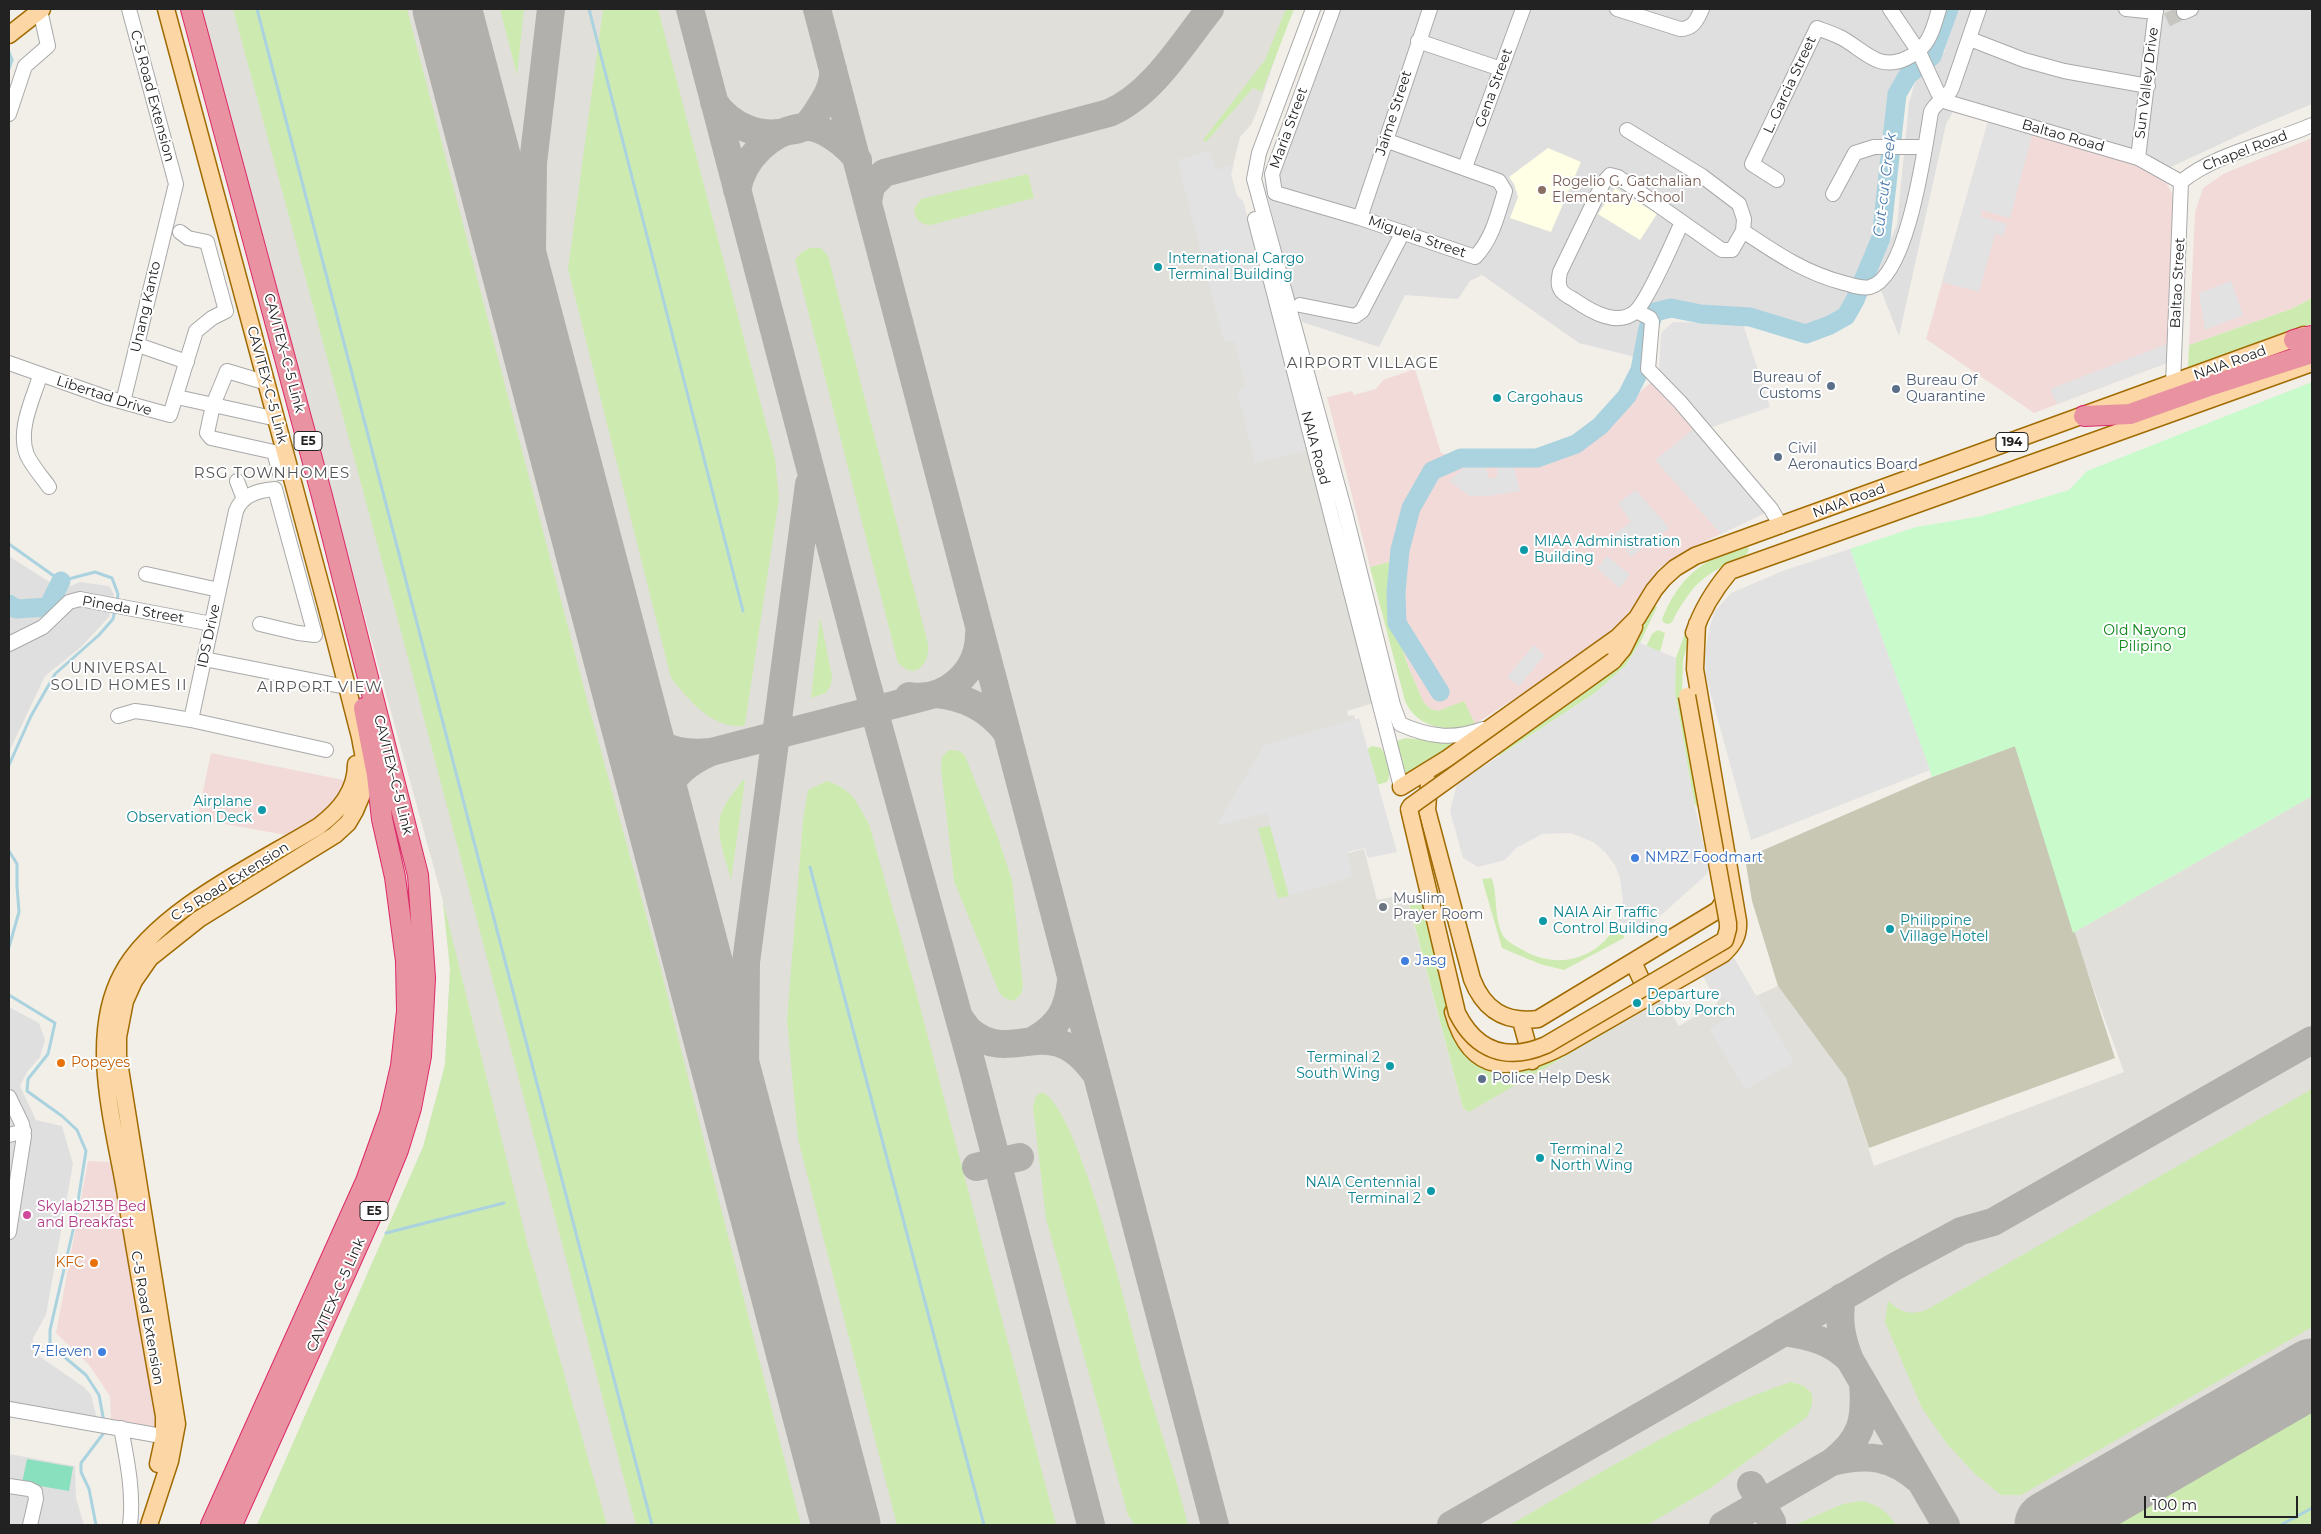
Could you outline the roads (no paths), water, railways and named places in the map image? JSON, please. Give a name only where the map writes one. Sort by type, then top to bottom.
[{"type":"highway","name":"CAVITEX–C-5 Link","points":[[178,9],[305,471],[359,685],[376,775],[382,819],[400,905],[408,996],[406,1029],[398,1082],[374,1163],[211,1525]]},
{"type":"highway","name":"CAVITEX–C-5 Link","points":[[190,9],[322,496],[418,875],[425,978],[421,1056],[411,1108],[398,1150],[364,1232],[232,1525]]},
{"type":"highway","points":[[2084,416],[2130,414],[2206,386],[2312,353]]},
{"type":"main road","points":[[13,32],[41,9]]},
{"type":"main road","name":"CAVITEX-C-5 Link","points":[[166,9],[277,419],[284,472],[360,737],[365,764],[363,792]]},
{"type":"main road","name":"NAIA Road","points":[[2306,335],[1695,556],[1675,568],[1654,590],[1637,618],[1628,640],[1614,662],[1411,806],[1409,810],[1457,1013],[1464,1028],[1486,1046],[1515,1054],[1529,1053],[1546,1045],[1725,940],[1728,922],[1687,696],[1685,670],[1689,646],[1696,624],[1716,587],[1730,572],[2312,363]]},
{"type":"main road","points":[[1752,535],[1762,560]]},
{"type":"main road","name":"NAIA Road","points":[[1401,787],[1436,766],[1596,655],[1637,618]]},
{"type":"main road","points":[[1401,787],[1458,1030],[1472,1051],[1481,1057],[1506,1065],[1532,1061],[1563,1046],[1724,954],[1732,945],[1739,930],[1733,885],[1695,669],[1696,624]]},
{"type":"main road","name":"C-5 Road Extension","points":[[138,1525],[170,1437],[164,1416],[108,1094],[105,1033],[111,998],[122,973],[139,950],[166,922],[188,905],[319,826],[340,807],[350,790],[356,768],[356,748],[346,687]]},
{"type":"main road","points":[[1436,766],[1427,790],[1427,810],[1472,979],[1478,994],[1491,1010],[1521,1021],[1538,1019],[1718,910],[1733,885]]},
{"type":"main road","points":[[1401,787],[1427,810]]},
{"type":"main road","name":"C-5 Road Extension","points":[[149,1525],[164,1482],[176,1409],[148,1249],[118,1056],[118,1037],[125,1001],[134,981],[150,958],[172,938],[199,918],[334,835],[348,824],[363,792]]},
{"type":"main road","points":[[1420,872],[1442,866]]},
{"type":"main road","points":[[1632,962],[1649,996]]},
{"type":"main road","points":[[1444,974],[1472,979]]},
{"type":"main road","points":[[1521,1021],[1532,1061]]},
{"type":"street","points":[[9,114],[25,66],[48,46],[41,9]]},
{"type":"street","name":"C-5 Road Extension","points":[[128,9],[176,184]]},
{"type":"street","name":"NAIA Road","points":[[1303,9],[1252,150],[1245,180],[1401,787]]},
{"type":"street","name":"NAIA Road","points":[[1313,9],[1259,153],[1254,179],[1347,519],[1393,705],[1400,724],[1436,736],[1469,734],[1491,727]]},
{"type":"street","name":"Maria Street","points":[[1333,9],[1272,174],[1275,193],[1360,218]]},
{"type":"street","name":"Jaime Street","points":[[1360,218],[1430,9]]},
{"type":"street","name":"Gena Street","points":[[1465,168],[1523,9]]},
{"type":"street","points":[[1617,9],[1680,29],[1686,29],[1694,24],[1702,9]]},
{"type":"street","points":[[1890,9],[1923,60],[1942,99]]},
{"type":"street","points":[[1923,60],[1939,9]]},
{"type":"street","points":[[1743,231],[1817,276],[1862,287],[1881,280],[1889,271],[1903,245],[1933,106],[1949,95],[1979,9]]},
{"type":"street","points":[[2126,9],[2158,16]]},
{"type":"street","name":"Sun Valley Drive","points":[[2138,158],[2158,16]]},
{"type":"street","name":"L. Garcia Street","points":[[1777,180],[1752,164],[1817,28],[1842,38],[1858,50],[1888,64],[1923,60]]},
{"type":"street","points":[[1970,39],[2024,60],[2064,71],[2148,86]]},
{"type":"street","points":[[1418,41],[1501,68]]},
{"type":"street","name":"Baltao Road","points":[[1942,99],[1951,104],[2138,158],[2181,182]]},
{"type":"street","name":"Chapel Road","points":[[2181,182],[2195,170],[2312,125]]},
{"type":"street","points":[[1627,130],[1702,176],[1738,204],[1744,219],[1743,231],[1732,250],[1722,250],[1618,177],[1610,175],[1603,183],[1560,272],[1558,280],[1561,291],[1588,309],[1613,318],[1623,318],[1636,311],[1682,222]]},
{"type":"street","points":[[1385,140],[1465,168]]},
{"type":"street","points":[[1834,194],[1855,153],[1864,148],[1892,146],[1925,147]]},
{"type":"street","name":"Miguela Street","points":[[1360,218],[1475,257],[1485,247],[1505,191],[1499,181],[1465,168]]},
{"type":"street","name":"Baltao Street","points":[[2173,384],[2181,182]]},
{"type":"street","name":"Unang Kanto","points":[[123,402],[138,345],[167,212],[176,184]]},
{"type":"street","points":[[180,232],[188,238],[207,242],[226,311],[212,318],[196,331],[178,397],[277,419]]},
{"type":"street","points":[[1300,305],[1356,316],[1362,311],[1403,232]]},
{"type":"street","points":[[1636,311],[1651,320],[1648,368],[1680,402],[1765,501],[1781,526]]},
{"type":"street","points":[[138,345],[187,362]]},
{"type":"street","name":"Libertad Drive","points":[[9,363],[40,376],[170,415],[178,397]]},
{"type":"street","points":[[260,624],[315,635],[275,489],[284,472],[274,452],[209,436],[207,430],[213,405],[227,371],[267,383]]},
{"type":"street","points":[[40,376],[26,420],[24,437],[29,459],[49,487]]},
{"type":"street","points":[[237,481],[244,498],[275,489]]},
{"type":"street","name":"IDS Drive","points":[[191,720],[236,511],[244,498]]},
{"type":"street","points":[[146,574],[219,590]]},
{"type":"street","name":"Pineda I Street","points":[[9,644],[43,627],[74,600],[86,599],[212,624]]},
{"type":"street","points":[[204,659],[346,687]]},
{"type":"street","points":[[118,716],[136,711],[191,720],[326,750]]},
{"type":"street","points":[[9,1097],[24,1130],[10,1212],[9,1232]]},
{"type":"street","points":[[9,1135],[24,1130]]},
{"type":"street","points":[[9,1409],[170,1437]]},
{"type":"street","points":[[121,1428],[129,1473],[132,1510],[130,1525]]},
{"type":"street","points":[[9,1486],[29,1489],[35,1492],[36,1499],[30,1525]]},
{"type":"waterway","points":[[257,9],[652,1525]]},
{"type":"waterway","points":[[589,9],[743,611]]},
{"type":"waterway","name":"Cut-cut Creek","points":[[1440,692],[1397,623],[1396,592],[1400,550],[1411,508],[1432,471],[1461,458],[1537,458],[1576,444],[1600,426],[1627,396],[1640,370],[1648,328],[1655,312],[1671,308],[1701,314],[1750,317],[1806,334],[1830,325],[1846,316],[1855,300],[1881,238],[1897,94],[1908,75],[1932,56],[1949,9]]},
{"type":"waterway","points":[[9,52],[12,60],[9,69]]},
{"type":"waterway","points":[[9,544],[61,581],[95,572],[112,578],[118,594],[117,601]]},
{"type":"waterway","points":[[9,604],[16,609],[48,607],[61,581]]},
{"type":"waterway","points":[[9,765],[31,716],[55,674],[99,635],[113,619],[115,610]]},
{"type":"waterway","points":[[9,851],[17,864],[19,912],[9,947]]},
{"type":"waterway","points":[[810,867],[984,1525]]},
{"type":"waterway","points":[[9,995],[55,1023],[48,1054],[28,1079],[27,1091],[62,1116],[77,1130],[86,1151],[74,1226],[50,1330],[50,1345],[86,1375],[99,1395],[104,1422]]},
{"type":"waterway","points":[[386,1233],[504,1203]]},
{"type":"waterway","points":[[96,1525],[89,1489],[81,1472],[81,1463],[106,1430]]},
{"type":"waterway","points":[[2281,1525],[2312,1508]]},
{"type":"tunnel","points":[[2167,20],[2184,12]]},
{"type":"place","name":"Rogelio G. Gatchalian Elementary School","points":[[1542,190]]},
{"type":"place","name":"International Cargo Terminal Building","points":[[1158,267]]},
{"type":"place","name":"Bureau of Customs","points":[[1831,386]]},
{"type":"place","name":"Bureau Of Quarantine","points":[[1896,389]]},
{"type":"place","name":"Cargohaus","points":[[1497,398]]},
{"type":"place","name":"Civil Aeronautics Board","points":[[1778,457]]},
{"type":"place","name":"MIAA Administration Building","points":[[1524,550]]},
{"type":"place","name":"Airplane Observation Deck","points":[[262,810]]},
{"type":"place","name":"NMRZ Foodmart","points":[[1635,858]]},
{"type":"place","name":"Muslim Prayer Room","points":[[1383,907]]},
{"type":"place","name":"NAIA Air Traffic Control Building","points":[[1543,921]]},
{"type":"place","name":"Philippine Village Hotel","points":[[1890,929]]},
{"type":"place","name":"Jasg","points":[[1405,961]]},
{"type":"place","name":"Departure Lobby Porch","points":[[1637,1003]]},
{"type":"place","name":"Popeyes","points":[[61,1063]]},
{"type":"place","name":"Terminal 2 South Wing","points":[[1390,1066]]},
{"type":"place","name":"Police Help Desk","points":[[1482,1079]]},
{"type":"place","name":"Terminal 2 North Wing","points":[[1540,1158]]},
{"type":"place","name":"NAIA Centennial Terminal 2","points":[[1431,1191]]},
{"type":"place","name":"Skylab213B Bed and Breakfast","points":[[27,1215]]},
{"type":"place","name":"KFC","points":[[94,1263]]},
{"type":"place","name":"7-Eleven","points":[[102,1352]]},
{"type":"district","name":"AIRPORT VILLAGE","points":[[1363,364]]},
{"type":"district","name":"RSG TOWNHOMES","points":[[272,474]]},
{"type":"district","name":"UNIVERSAL SOLID HOMES II","points":[[119,678]]},
{"type":"district","name":"AIRPORT VIEW","points":[[320,688]]},
{"type":"park label","name":"Old Nayong Pilipino","points":[[2145,640]]}]
